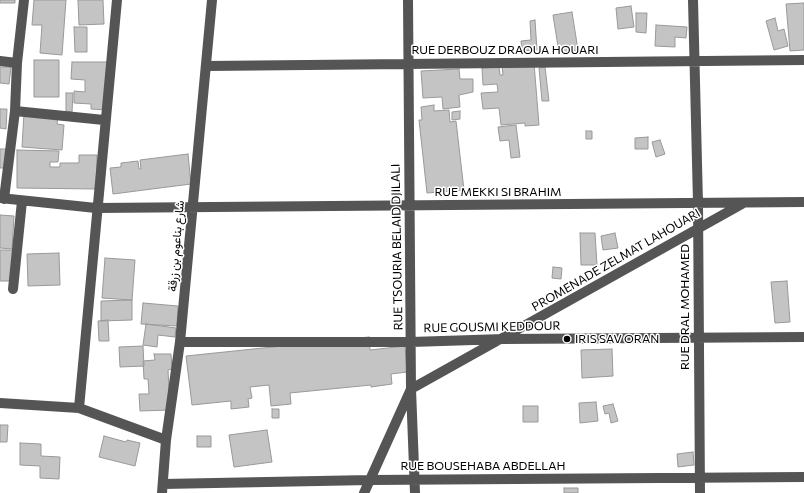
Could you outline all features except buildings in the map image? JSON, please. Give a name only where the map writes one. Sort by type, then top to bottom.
[{"type":"street","points":[[2,199],[15,111],[17,63],[24,0]]},
{"type":"street","points":[[79,408],[104,120],[117,0]]},
{"type":"street","name":"شارع بناعوم بن زرقة","points":[[162,489],[166,440],[180,342],[212,0]]},
{"type":"street","name":"RUE TSOURIA BELAID DJILALI","points":[[408,0],[411,389],[415,493]]},
{"type":"street","name":"RUE DRAL MOHAMED","points":[[693,0],[698,203],[700,493]]},
{"type":"street","name":"RUE DERBOUZ DRAOUA HOUARI","points":[[207,66],[804,60]]},
{"type":"street","points":[[0,61],[17,63]]},
{"type":"street","points":[[15,111],[104,120]]},
{"type":"street","name":"RUE MEKKI SI BRAHIM","points":[[2,199],[96,208],[193,209],[698,203],[744,204],[804,202]]},
{"type":"street","points":[[13,289],[22,201]]},
{"type":"street","name":"PROMENADE ZELMAT LAHOUARI","points":[[411,389],[504,339],[698,228],[744,204]]},
{"type":"street","name":"RUE GOUSMI KEDDOUR","points":[[180,342],[411,342],[504,339],[804,337]]},
{"type":"street","points":[[364,493],[411,389]]},
{"type":"street","points":[[0,403],[79,408],[166,440]]},
{"type":"street","name":"RUE BOUSEHABA ABDELLAH","points":[[162,489],[370,480],[804,477]]},
{"type":"place","name":"IRIS SAV ORAN","points":[[567,339]]}]
